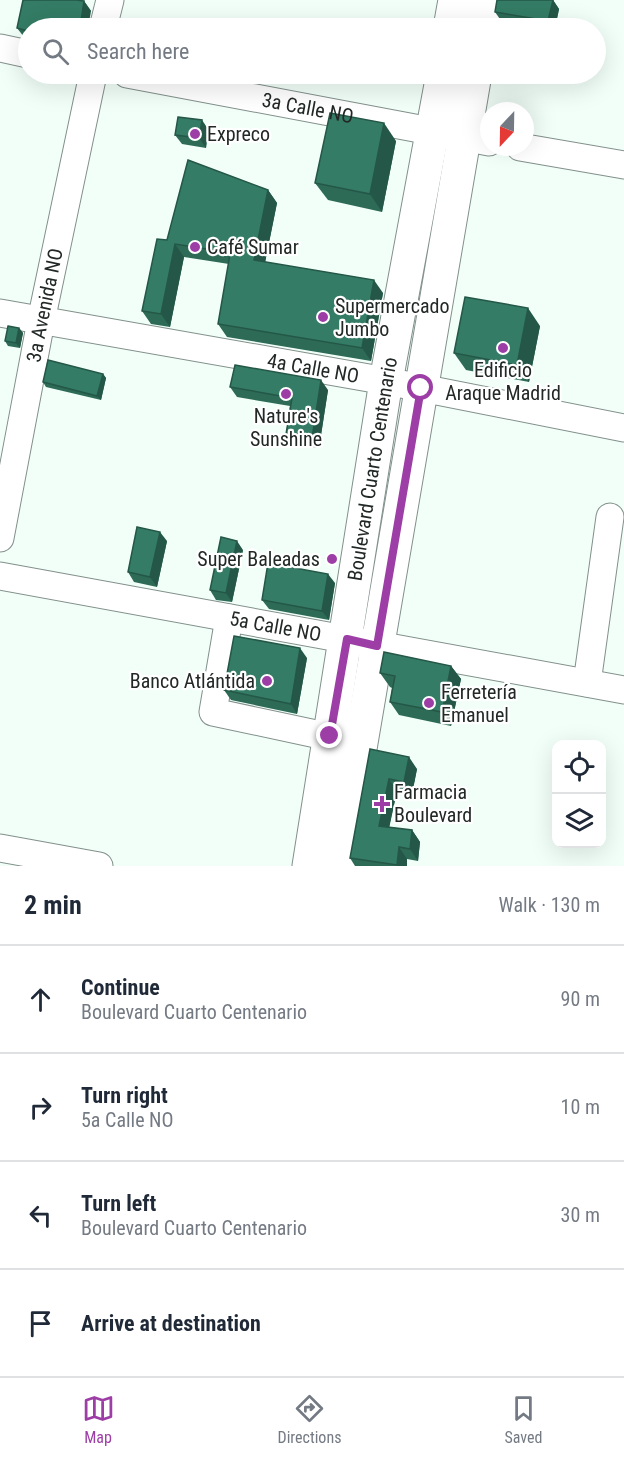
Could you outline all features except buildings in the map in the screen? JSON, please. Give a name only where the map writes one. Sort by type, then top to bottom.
[{"type":"main road","points":[[452,18],[455,0]]},
{"type":"main road","points":[[483,18],[486,0]]},
{"type":"main road","name":"Boulevard Cuarto Centenario","points":[[340,866],[386,381],[441,84]]},
{"type":"main road","name":"Boulevard Cuarto Centenario","points":[[309,866],[330,736],[362,642],[477,140],[475,84]]},
{"type":"street","points":[[106,18],[110,0]]},
{"type":"street","points":[[0,48],[18,52]]},
{"type":"street","name":"3a Avenida NO","points":[[0,538],[41,321],[91,84]]},
{"type":"street","name":"3a Calle NO","points":[[181,84],[477,140]]},
{"type":"street","points":[[534,149],[624,165]]},
{"type":"street","name":"4a Calle NO","points":[[0,313],[386,381],[624,428]]},
{"type":"street","points":[[587,684],[610,517]]},
{"type":"street","name":"5a Calle NO","points":[[0,576],[624,690]]},
{"type":"street","points":[[229,618],[213,712],[330,736]]},
{"type":"street","points":[[0,848],[99,866]]},
{"type":"place","name":"Expreco","points":[[195,134]]},
{"type":"place","name":"Café Sumar","points":[[195,247]]},
{"type":"place","name":"Supermercado Jumbo","points":[[323,317]]},
{"type":"place","name":"Edificio Araque Madrid","points":[[503,348]]},
{"type":"place","name":"Nature's Sunshine","points":[[286,394]]},
{"type":"place","name":"Super Baleadas","points":[[332,559]]},
{"type":"place","name":"Banco Atlántida","points":[[267,681]]},
{"type":"place","name":"Ferretería Emanuel","points":[[429,703]]},
{"type":"place","name":"Farmacia Boulevard","points":[[382,804]]},
{"type":"route","points":[[330,736],[347,639],[377,646],[421,388]]}]
